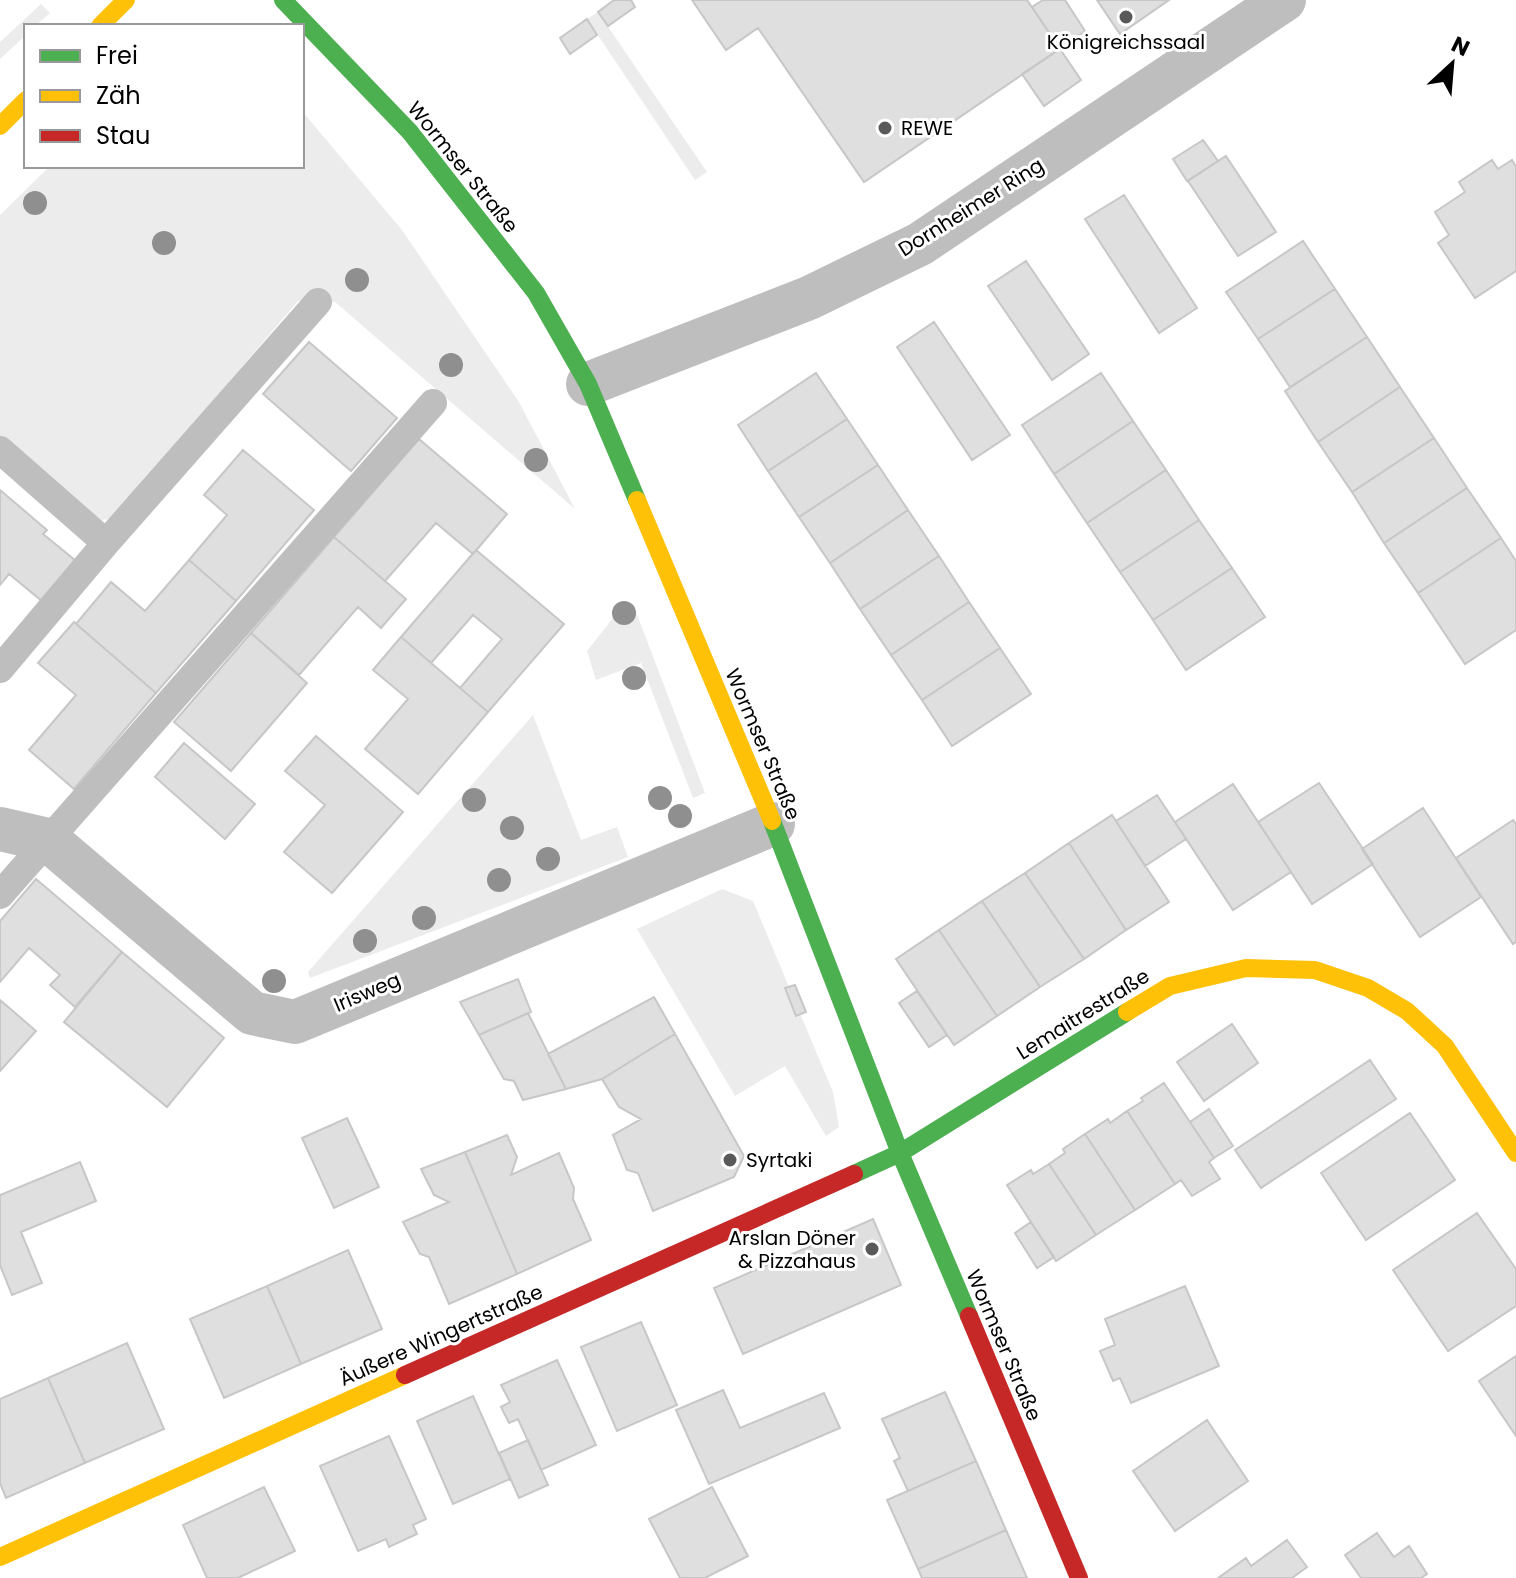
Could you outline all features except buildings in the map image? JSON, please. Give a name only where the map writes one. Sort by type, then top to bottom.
[{"type":"street","points":[[102,24],[126,0]]},
{"type":"street","name":"Wormser Straße","points":[[283,0],[410,132],[536,293],[588,384],[773,824],[900,1153],[1079,1578]]},
{"type":"street","name":"Dornheimer Ring","points":[[588,384],[809,298],[920,244],[1284,0]]},
{"type":"street","points":[[0,126],[24,102]]},
{"type":"street","name":"Irisweg","points":[[0,829],[48,840],[252,1013],[295,1022],[773,824]]},
{"type":"street","name":"Lemaitrestraße","points":[[900,1153],[1170,986],[1246,968],[1315,970],[1368,988],[1407,1011],[1445,1046],[1516,1153]]},
{"type":"street","name":"Äußere Wingertstraße","points":[[0,1557],[900,1153]]},
{"type":"lane","points":[[0,669],[106,543],[318,302]]},
{"type":"lane","points":[[0,895],[433,403]]},
{"type":"lane","points":[[0,450],[106,543]]},
{"type":"shaded area","points":[[41,4],[50,13],[37,24],[24,24],[24,37],[0,59],[0,42]]},
{"type":"shaded area","points":[[598,12],[707,172],[695,180],[587,19]]},
{"type":"shaded area","points":[[304,113],[402,230],[519,402],[575,509],[335,302],[298,301],[112,519],[90,521],[0,442],[0,215],[48,168],[304,168]]},
{"type":"shaded area","points":[[633,604],[705,793],[693,798],[641,663],[596,680],[587,651],[620,609]]},
{"type":"shaded area","points":[[533,715],[581,840],[617,827],[628,857],[310,978],[308,972]]},
{"type":"shaded area","points":[[722,889],[753,901],[833,1092],[839,1127],[826,1136],[785,1066],[735,1096],[637,929]]},
{"type":"traffic: fast","points":[[283,0],[410,132],[536,293],[588,384],[637,500]]},
{"type":"traffic: fast","points":[[772,821],[900,1153],[969,1316]]},
{"type":"traffic: fast","points":[[854,1174],[900,1153],[1127,1012]]},
{"type":"traffic: slow","points":[[102,24],[126,0]]},
{"type":"traffic: slow","points":[[0,126],[24,102]]},
{"type":"traffic: slow","points":[[637,500],[772,821]]},
{"type":"traffic: slow","points":[[1127,1012],[1170,986],[1246,968],[1315,970],[1368,988],[1407,1011],[1445,1046],[1516,1153]]},
{"type":"traffic: slow","points":[[0,1557],[405,1375]]},
{"type":"traffic: jam","points":[[405,1375],[854,1174]]},
{"type":"traffic: jam","points":[[969,1316],[1079,1578]]},
{"type":"place","name":"Königreichssaal","points":[[1126,17]]},
{"type":"place","name":"REWE","points":[[885,128]]},
{"type":"place","name":"Syrtaki","points":[[730,1160]]},
{"type":"place","name":"Arslan Döner & Pizzahaus","points":[[872,1249]]}]
